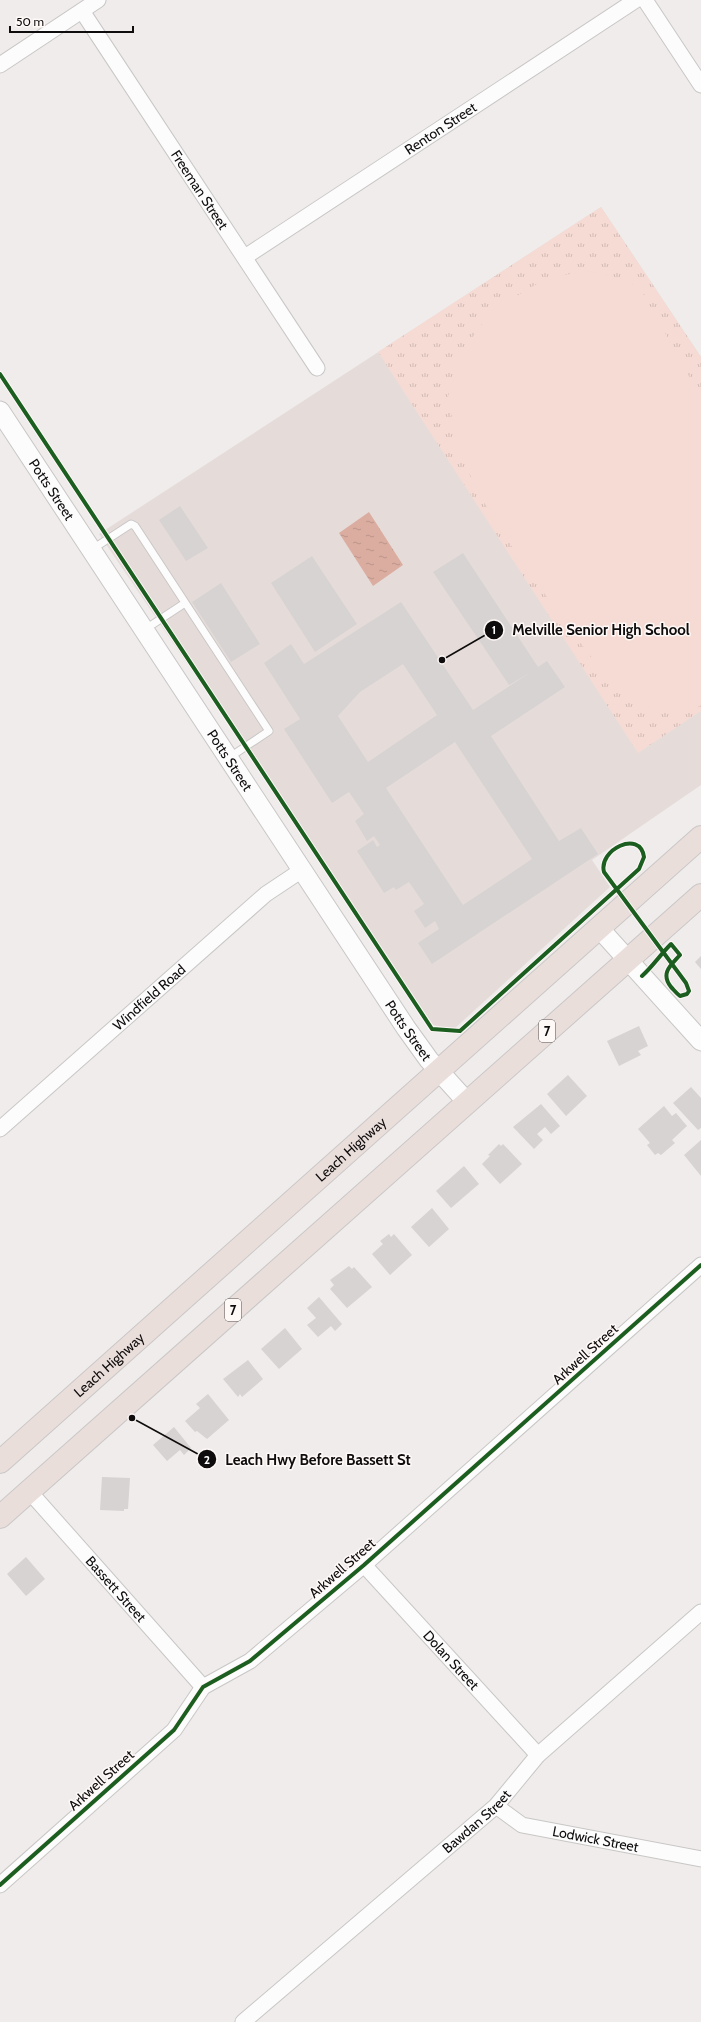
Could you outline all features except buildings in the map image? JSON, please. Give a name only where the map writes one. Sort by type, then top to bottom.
[{"type":"highway","name":"Leach Highway","points":[[0,1462],[701,837]]},
{"type":"highway","name":"7","points":[[0,1517],[701,895]]},
{"type":"street","points":[[0,65],[98,0]]},
{"type":"street","name":"Renton Street","points":[[245,257],[636,0]]},
{"type":"street","points":[[645,0],[701,85]]},
{"type":"street","name":"Freeman Street","points":[[82,11],[317,368]]},
{"type":"street","name":"Potts Street","points":[[0,412],[406,1028],[438,1070],[467,1102]]},
{"type":"street","name":"Windfield Road","points":[[0,1129],[266,894],[302,870]]},
{"type":"street","points":[[599,928],[701,1041]]},
{"type":"street","name":"Arkwell Street","points":[[0,1886],[174,1730],[203,1687],[250,1661],[364,1565],[701,1265]]},
{"type":"street","name":"Bassett Street","points":[[29,1491],[203,1687]]},
{"type":"street","name":"Dolan Street","points":[[364,1565],[538,1755]]},
{"type":"street","name":"Bawdan Street","points":[[243,2022],[496,1806],[538,1755],[701,1612]]},
{"type":"street","name":"Lodwick Street","points":[[496,1806],[522,1825],[701,1859]]},
{"type":"lane","points":[[91,550],[131,524],[135,526],[269,731],[228,758]]},
{"type":"lane","points":[[144,630],[185,602]]},
{"type":"shaded area","points":[[601,207],[701,357],[701,785],[592,860],[610,887],[454,1029],[433,1025],[99,534]]},
{"type":"green space","points":[[601,207],[701,357],[701,711],[638,753],[378,352]]},
{"type":"green space","points":[[587,271],[624,279],[641,290],[701,398],[701,705],[694,709],[655,711],[605,676],[522,563],[477,491],[457,445],[448,397],[460,354],[486,319],[510,300],[547,278]]},
{"type":"water","points":[[369,512],[403,565],[373,586],[339,533]]},
{"type":"cycle path","points":[[0,374],[432,1029],[460,1031],[639,869],[644,857],[641,849],[635,844],[628,844],[620,846],[607,856],[604,864],[604,872],[686,983],[689,991],[687,994],[680,996],[671,987],[666,978],[670,966],[673,962],[680,955],[671,944],[663,952],[642,976]]},
{"type":"cycle path","points":[[0,1885],[174,1730],[203,1687],[250,1661],[364,1565],[701,1265]]},
{"type":"place","name":"Melville Senior High School","points":[[442,660]]},
{"type":"place","name":"Leach Hwy Before Bassett St","points":[[132,1418]]}]
